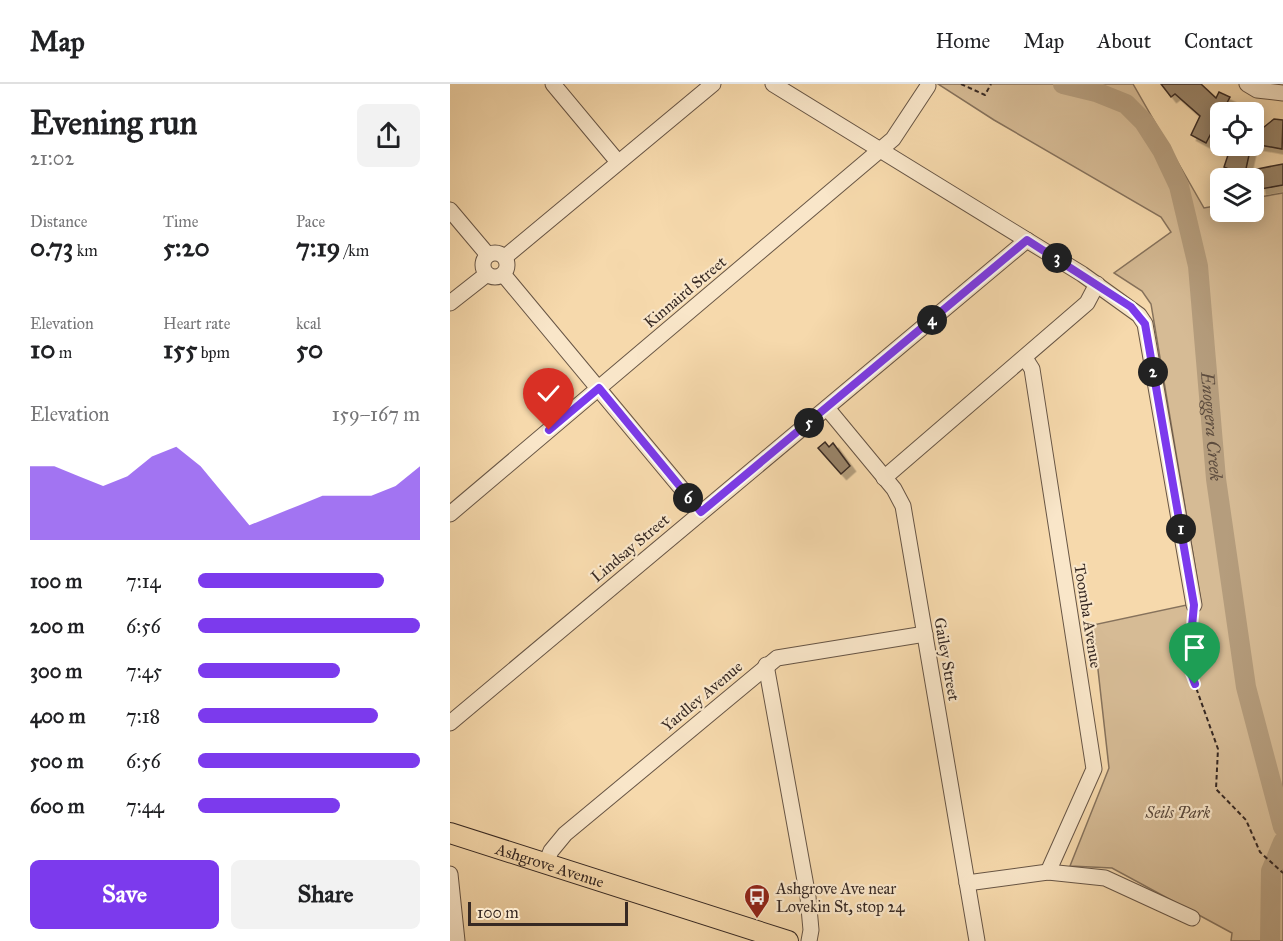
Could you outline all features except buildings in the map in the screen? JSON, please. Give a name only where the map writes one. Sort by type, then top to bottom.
[{"type":"main road","name":"Ashgrove Avenue","points":[[450,833],[544,865],[788,941]]},
{"type":"street","points":[[553,84],[618,162]]},
{"type":"street","points":[[505,257],[713,84]]},
{"type":"street","points":[[774,84],[1096,284],[1131,307],[1145,324],[1194,605]]},
{"type":"street","points":[[1247,84],[1257,90],[1283,93]]},
{"type":"street","name":"Kinnaird Street","points":[[450,514],[894,139],[928,86]]},
{"type":"street","points":[[450,210],[488,255]]},
{"type":"street","name":"Lindsay Street","points":[[450,723],[1027,240]]},
{"type":"street","points":[[498,253],[505,257],[507,265],[503,274],[495,277],[487,274],[483,264],[488,255],[498,253]]},
{"type":"street","points":[[450,303],[487,274]]},
{"type":"street","points":[[503,274],[701,512]]},
{"type":"street","points":[[884,478],[1087,303],[1096,284]]},
{"type":"street","name":"Toomba Avenue","points":[[1025,358],[1032,369],[1094,769],[1048,872]]},
{"type":"street","name":"Gailey Street","points":[[827,408],[884,478],[903,506],[977,941]]},
{"type":"street","name":"Yardley Avenue","points":[[544,865],[551,851],[565,834],[766,665],[787,654],[925,634]]},
{"type":"street","points":[[766,665],[808,897],[811,930],[809,941]]},
{"type":"street","points":[[967,883],[1048,872],[1105,878],[1192,918]]},
{"type":"street","points":[[450,874],[454,931]]},
{"type":"path","points":[[961,84],[985,95],[991,84]]},
{"type":"path","points":[[1194,605],[1192,626],[1185,643],[1184,654],[1218,749],[1216,789],[1246,820],[1257,848],[1283,873]]},
{"type":"green space","name":"Seils Park","points":[[938,84],[1133,84],[1204,208],[1210,207],[1210,222],[1264,222],[1264,196],[1283,193],[1283,941],[1231,941],[1232,933],[1112,868],[1070,866],[1109,768],[1093,625],[1201,602],[1151,304],[1142,291],[1114,273],[1171,232],[1161,217],[994,120]]},
{"type":"waterway","name":"Enoggera Creek","points":[[1063,84],[1096,92],[1126,104],[1144,122],[1162,150],[1179,186],[1198,266],[1216,479],[1246,687],[1283,827]]},
{"type":"waterway","name":"Enoggera Creek","points":[[1270,941],[1271,871],[1283,842]]},
{"type":"place","name":"Ashgrove Ave near Lovekin St, stop 24","points":[[757,920]]},
{"type":"route","points":[[549,430],[599,388],[701,512],[1027,240],[1131,307],[1145,324],[1194,605],[1192,626],[1185,643],[1184,654],[1195,684]]}]
